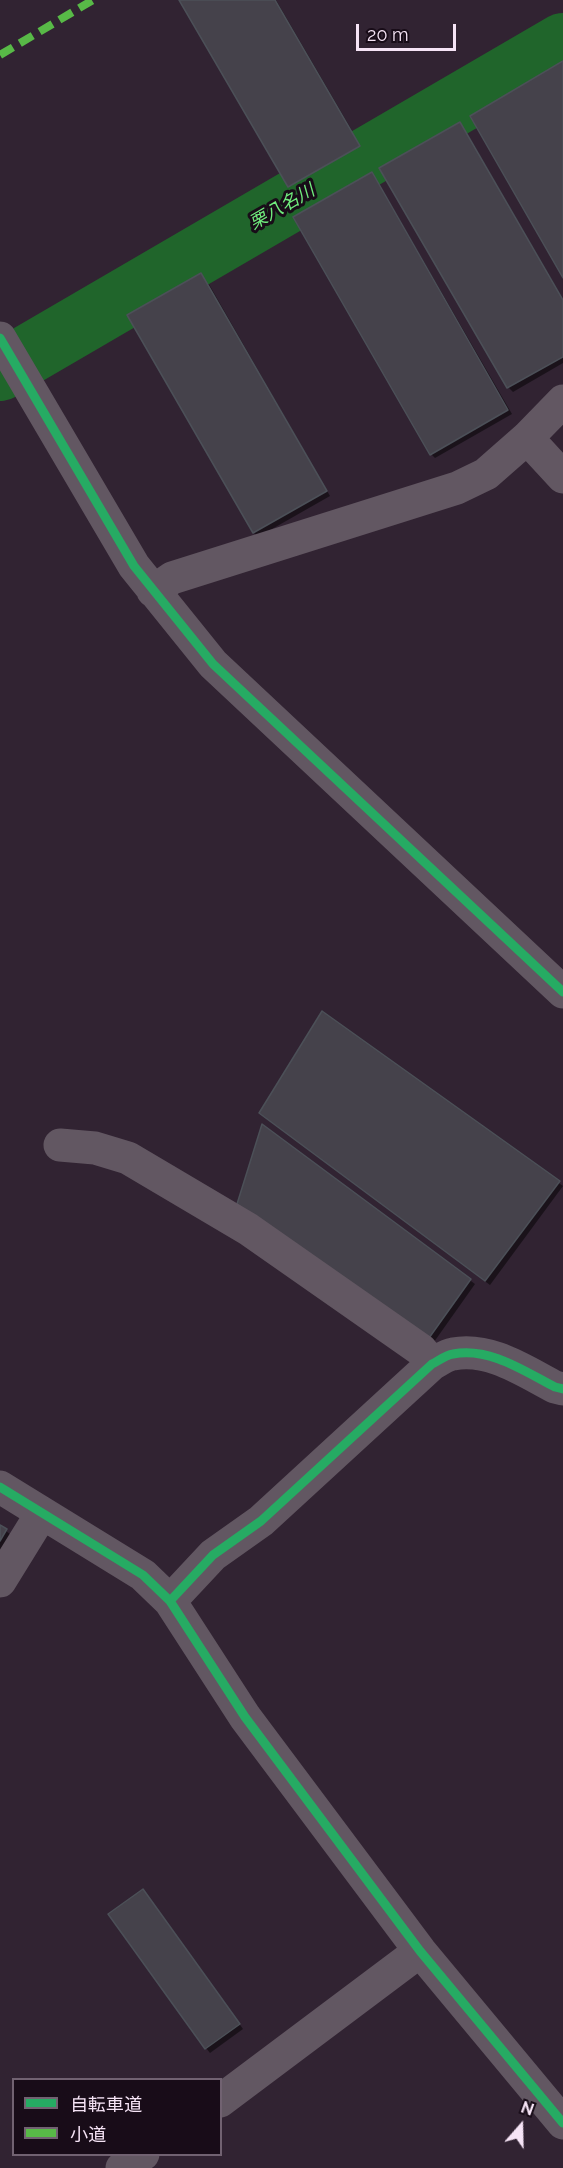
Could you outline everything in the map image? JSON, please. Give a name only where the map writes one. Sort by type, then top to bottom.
[{"type":"street","points":[[3,344],[134,566],[213,664],[563,992]]},
{"type":"street","points":[[153,591],[172,578],[458,488],[486,474],[527,438],[563,401]]},
{"type":"street","points":[[527,438],[563,477]]},
{"type":"street","points":[[60,1145],[95,1148],[128,1158],[248,1229],[421,1350],[432,1364]]},
{"type":"street","points":[[170,1600],[213,1555],[261,1521],[432,1364],[451,1354],[471,1353],[502,1360],[563,1389]]},
{"type":"street","points":[[0,1487],[143,1575],[170,1600],[245,1717],[420,1951],[563,2123]]},
{"type":"street","points":[[0,1581],[42,1513]]},
{"type":"street","points":[[222,2100],[420,1951]]},
{"type":"street","points":[[122,2168],[140,2156]]},
{"type":"building","points":[[179,0],[275,0],[360,146],[288,187]]},
{"type":"building","points":[[563,61],[563,278],[470,116]]},
{"type":"building","points":[[460,122],[563,300],[563,357],[507,388],[379,168]]},
{"type":"building","points":[[372,172],[508,410],[430,455],[293,217]]},
{"type":"building","points":[[201,273],[327,491],[253,533],[127,315]]},
{"type":"building","points":[[322,1011],[560,1181],[485,1281],[259,1113]]},
{"type":"building","points":[[262,1124],[471,1279],[429,1338],[237,1204]]},
{"type":"building","points":[[0,1525],[7,1529],[0,1541]]},
{"type":"building","points":[[143,1889],[240,2024],[205,2049],[108,1914]]},
{"type":"waterway","name":"栗八名川","points":[[0,371],[563,43]]},
{"type":"marked path","points":[[0,55],[93,0]]},
{"type":"cycle path","points":[[0,338],[134,566],[213,664],[563,992]]},
{"type":"cycle path","points":[[170,1601],[213,1555],[261,1521],[432,1364],[442,1358],[467,1353],[493,1357],[563,1389]]},
{"type":"cycle path","points":[[0,1487],[143,1575],[170,1601],[245,1717],[420,1951],[563,2123]]}]
